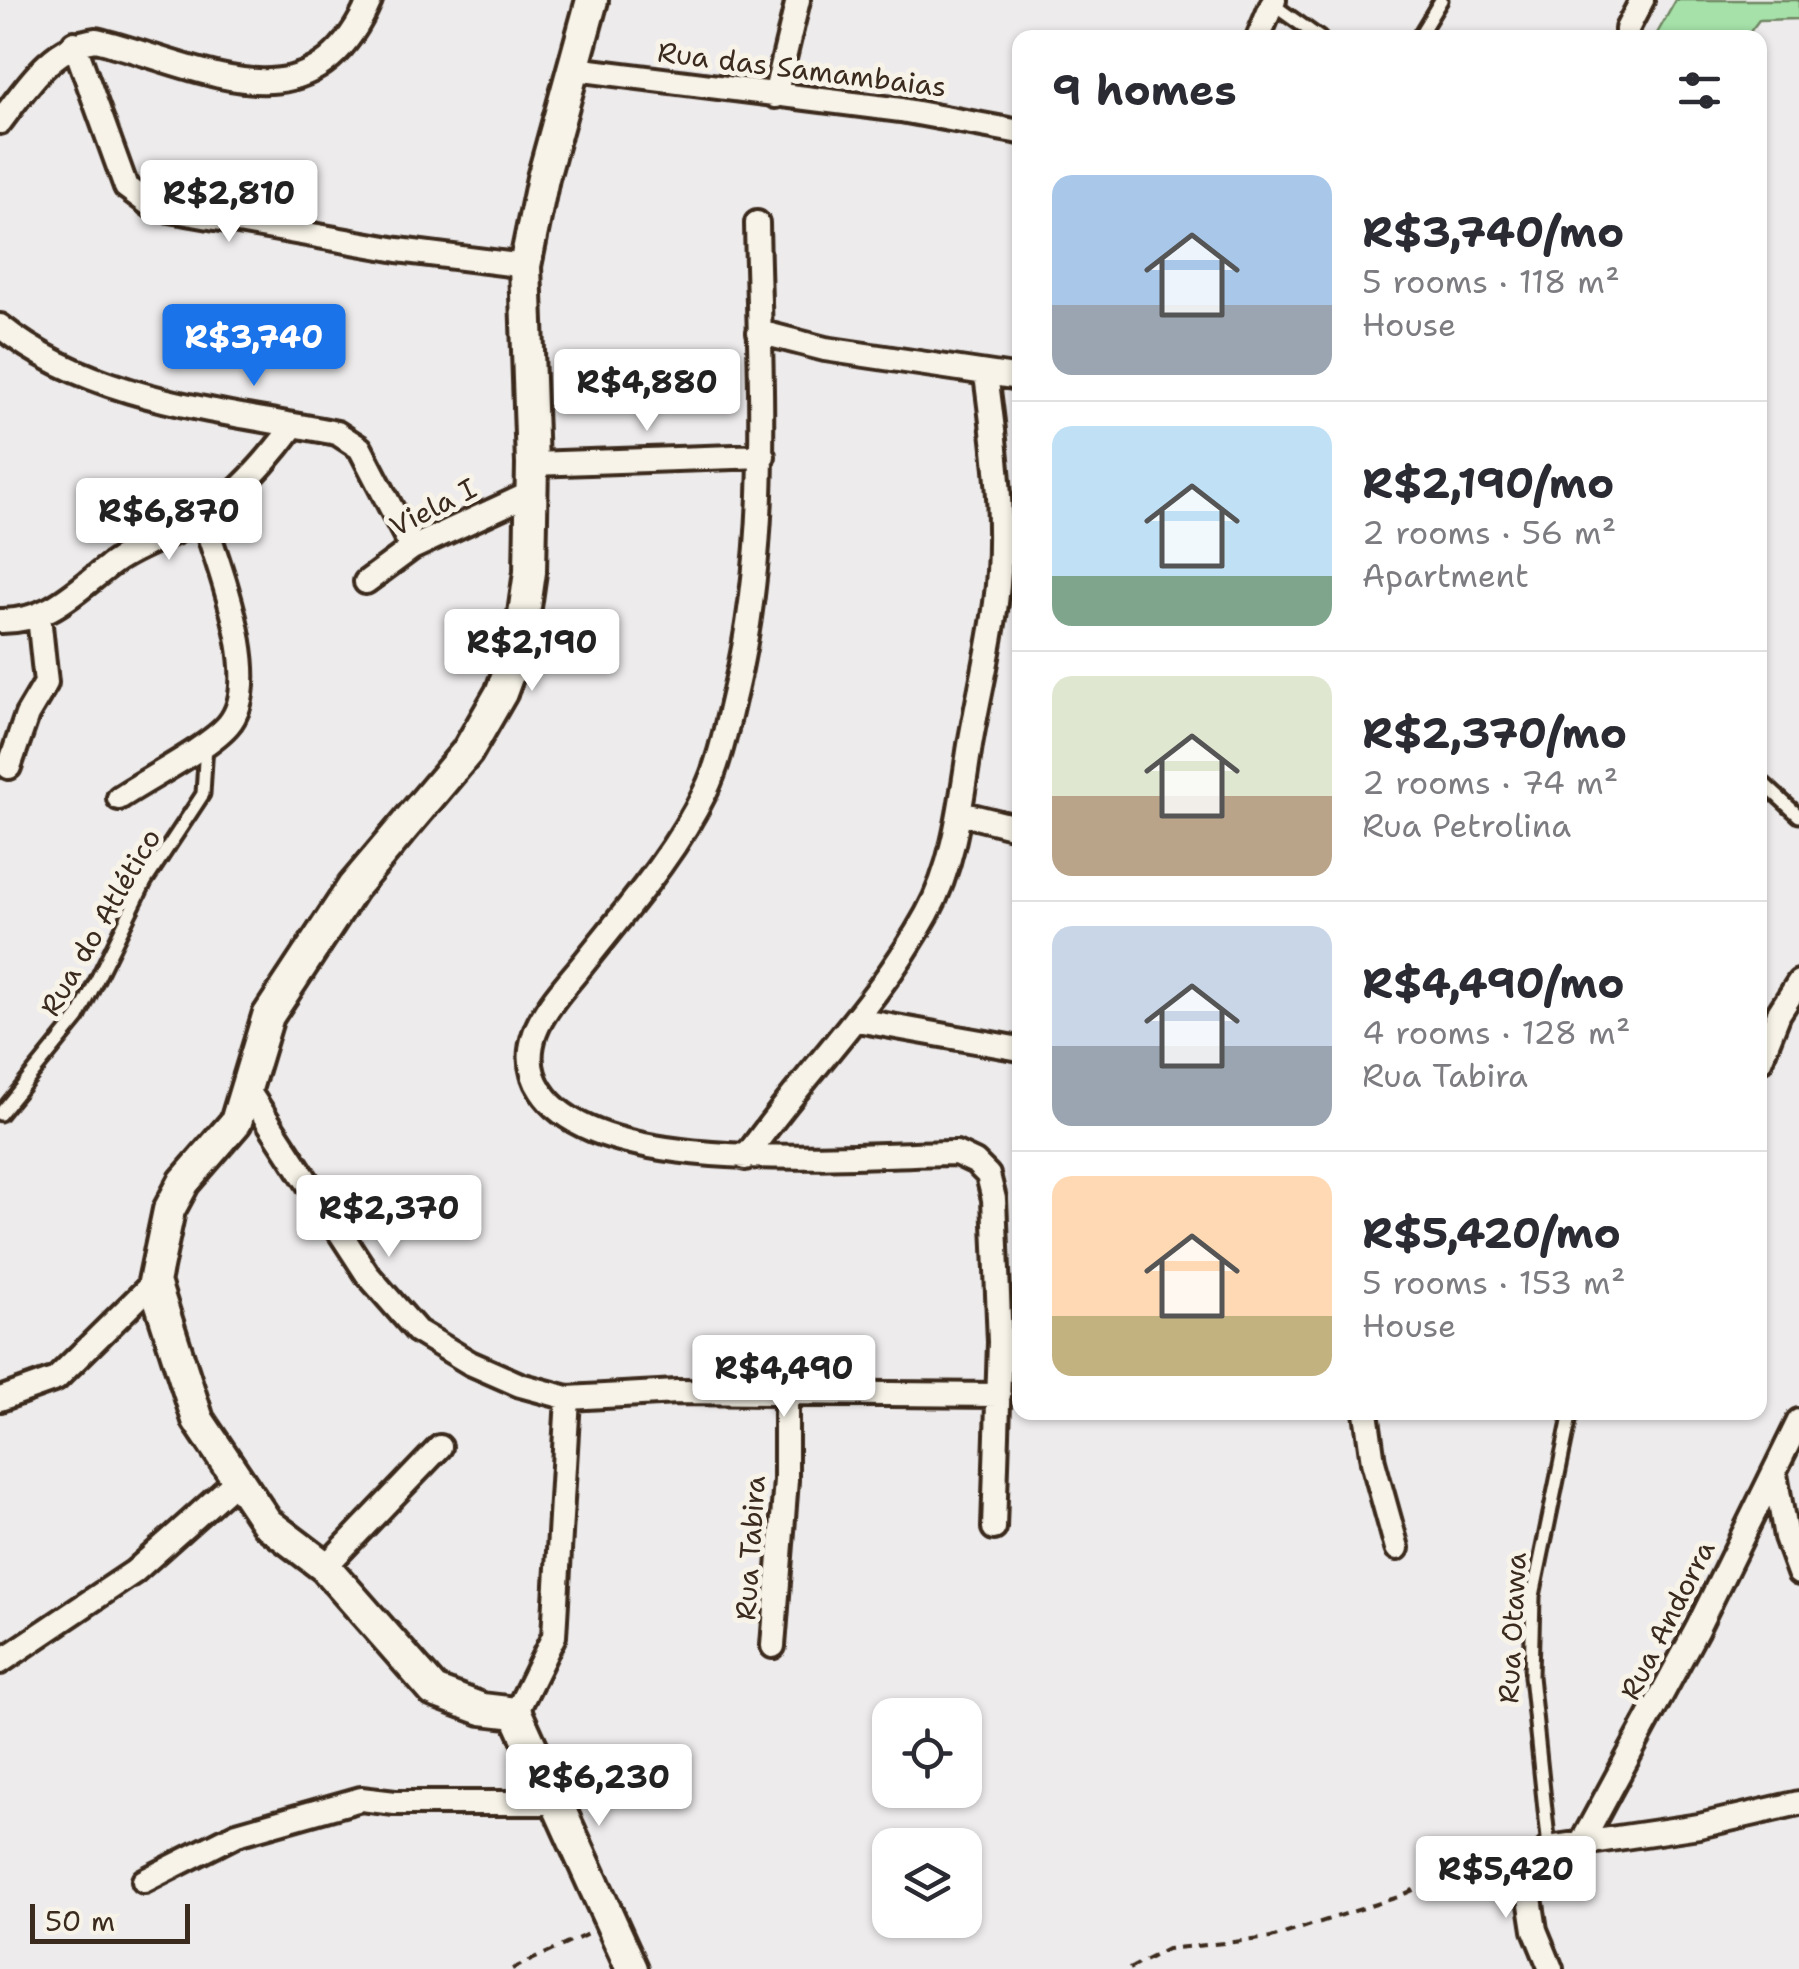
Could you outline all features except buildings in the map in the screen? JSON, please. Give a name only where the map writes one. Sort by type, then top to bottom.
[{"type":"street","points":[[516,1713],[482,1709],[434,1691],[324,1568],[266,1522],[235,1482],[198,1420],[154,1282],[170,1210],[184,1182],[236,1122],[268,1016],[353,888],[466,752],[501,693],[520,642],[530,572],[532,479],[524,266],[543,178],[592,0]]},
{"type":"street","points":[[775,96],[798,0]]},
{"type":"street","points":[[1628,30],[1642,0]]},
{"type":"street","points":[[1261,30],[1271,1]]},
{"type":"street","points":[[0,122],[40,70],[74,42],[96,40],[257,83],[297,80],[328,63],[363,4]]},
{"type":"street","points":[[74,42],[126,187],[152,206],[398,250],[524,266]]},
{"type":"street","name":"Rua das Samambaias","points":[[575,69],[901,110],[1012,131]]},
{"type":"street","points":[[757,224],[763,456],[758,575],[730,711],[707,790],[677,842],[555,1000],[535,1032],[529,1061],[541,1092],[567,1116],[609,1136],[745,1158],[956,1153],[975,1162],[988,1175],[994,1199],[999,1395],[994,1528]]},
{"type":"street","points":[[0,326],[63,369],[104,384],[337,433],[360,448],[412,548]]},
{"type":"street","points":[[759,332],[825,348],[1012,377]]},
{"type":"street","points":[[745,1158],[787,1098],[856,1020],[926,916],[942,884],[1008,602],[996,446],[986,375]]},
{"type":"street","points":[[0,621],[40,616],[131,552],[203,518],[246,482],[294,424]]},
{"type":"street","points":[[532,479],[763,456]]},
{"type":"street","name":"Viela I","points":[[366,582],[412,548],[532,479]]},
{"type":"street","points":[[119,798],[228,726],[242,700],[234,623],[203,518]]},
{"type":"street","points":[[9,767],[27,716],[46,683],[40,616]]},
{"type":"street","points":[[960,813],[1012,826]]},
{"type":"street","points":[[1767,1043],[1779,1012],[1799,982]]},
{"type":"street","points":[[856,1020],[1012,1048]]},
{"type":"street","points":[[245,1086],[366,1274],[417,1331],[470,1363],[520,1385],[568,1398],[677,1392],[999,1395]]},
{"type":"street","points":[[0,1399],[56,1379],[154,1282]]},
{"type":"street","name":"Rua Tabira","points":[[773,1646],[786,1480],[786,1394]]},
{"type":"street","points":[[516,1713],[554,1636],[568,1398]]},
{"type":"street","points":[[1367,1420],[1373,1462],[1397,1548]]},
{"type":"street","name":"Rua Andorra","points":[[1582,1842],[1799,1421]]},
{"type":"street","points":[[324,1568],[440,1447]]},
{"type":"street","points":[[1775,1474],[1786,1537],[1799,1573]]},
{"type":"street","points":[[0,1662],[134,1572],[235,1482]]},
{"type":"street","points":[[516,1713],[608,1924],[632,1969]]},
{"type":"street","points":[[144,1881],[237,1834],[361,1798],[395,1804],[557,1804]]},
{"type":"street","points":[[1551,1969],[1529,1904],[1532,1866],[1550,1848],[1699,1826],[1799,1803]]},
{"type":"lane","points":[[1423,30],[1441,0]]},
{"type":"lane","points":[[1271,1],[1309,30]]},
{"type":"lane","name":"Rua do Atlético","points":[[0,1114],[78,1018],[145,882],[203,794],[206,740]]},
{"type":"lane","points":[[1767,786],[1799,816]]},
{"type":"lane","name":"Rua Otawa","points":[[1550,1848],[1530,1676],[1533,1596],[1569,1420]]},
{"type":"path","points":[[1128,1969],[1167,1949],[1270,1938],[1398,1898],[1469,1864],[1532,1866]]},
{"type":"path","points":[[512,1969],[608,1924]]},
{"type":"green space","points":[[1676,0],[1799,0],[1799,19],[1759,20],[1751,30],[1659,30]]}]
